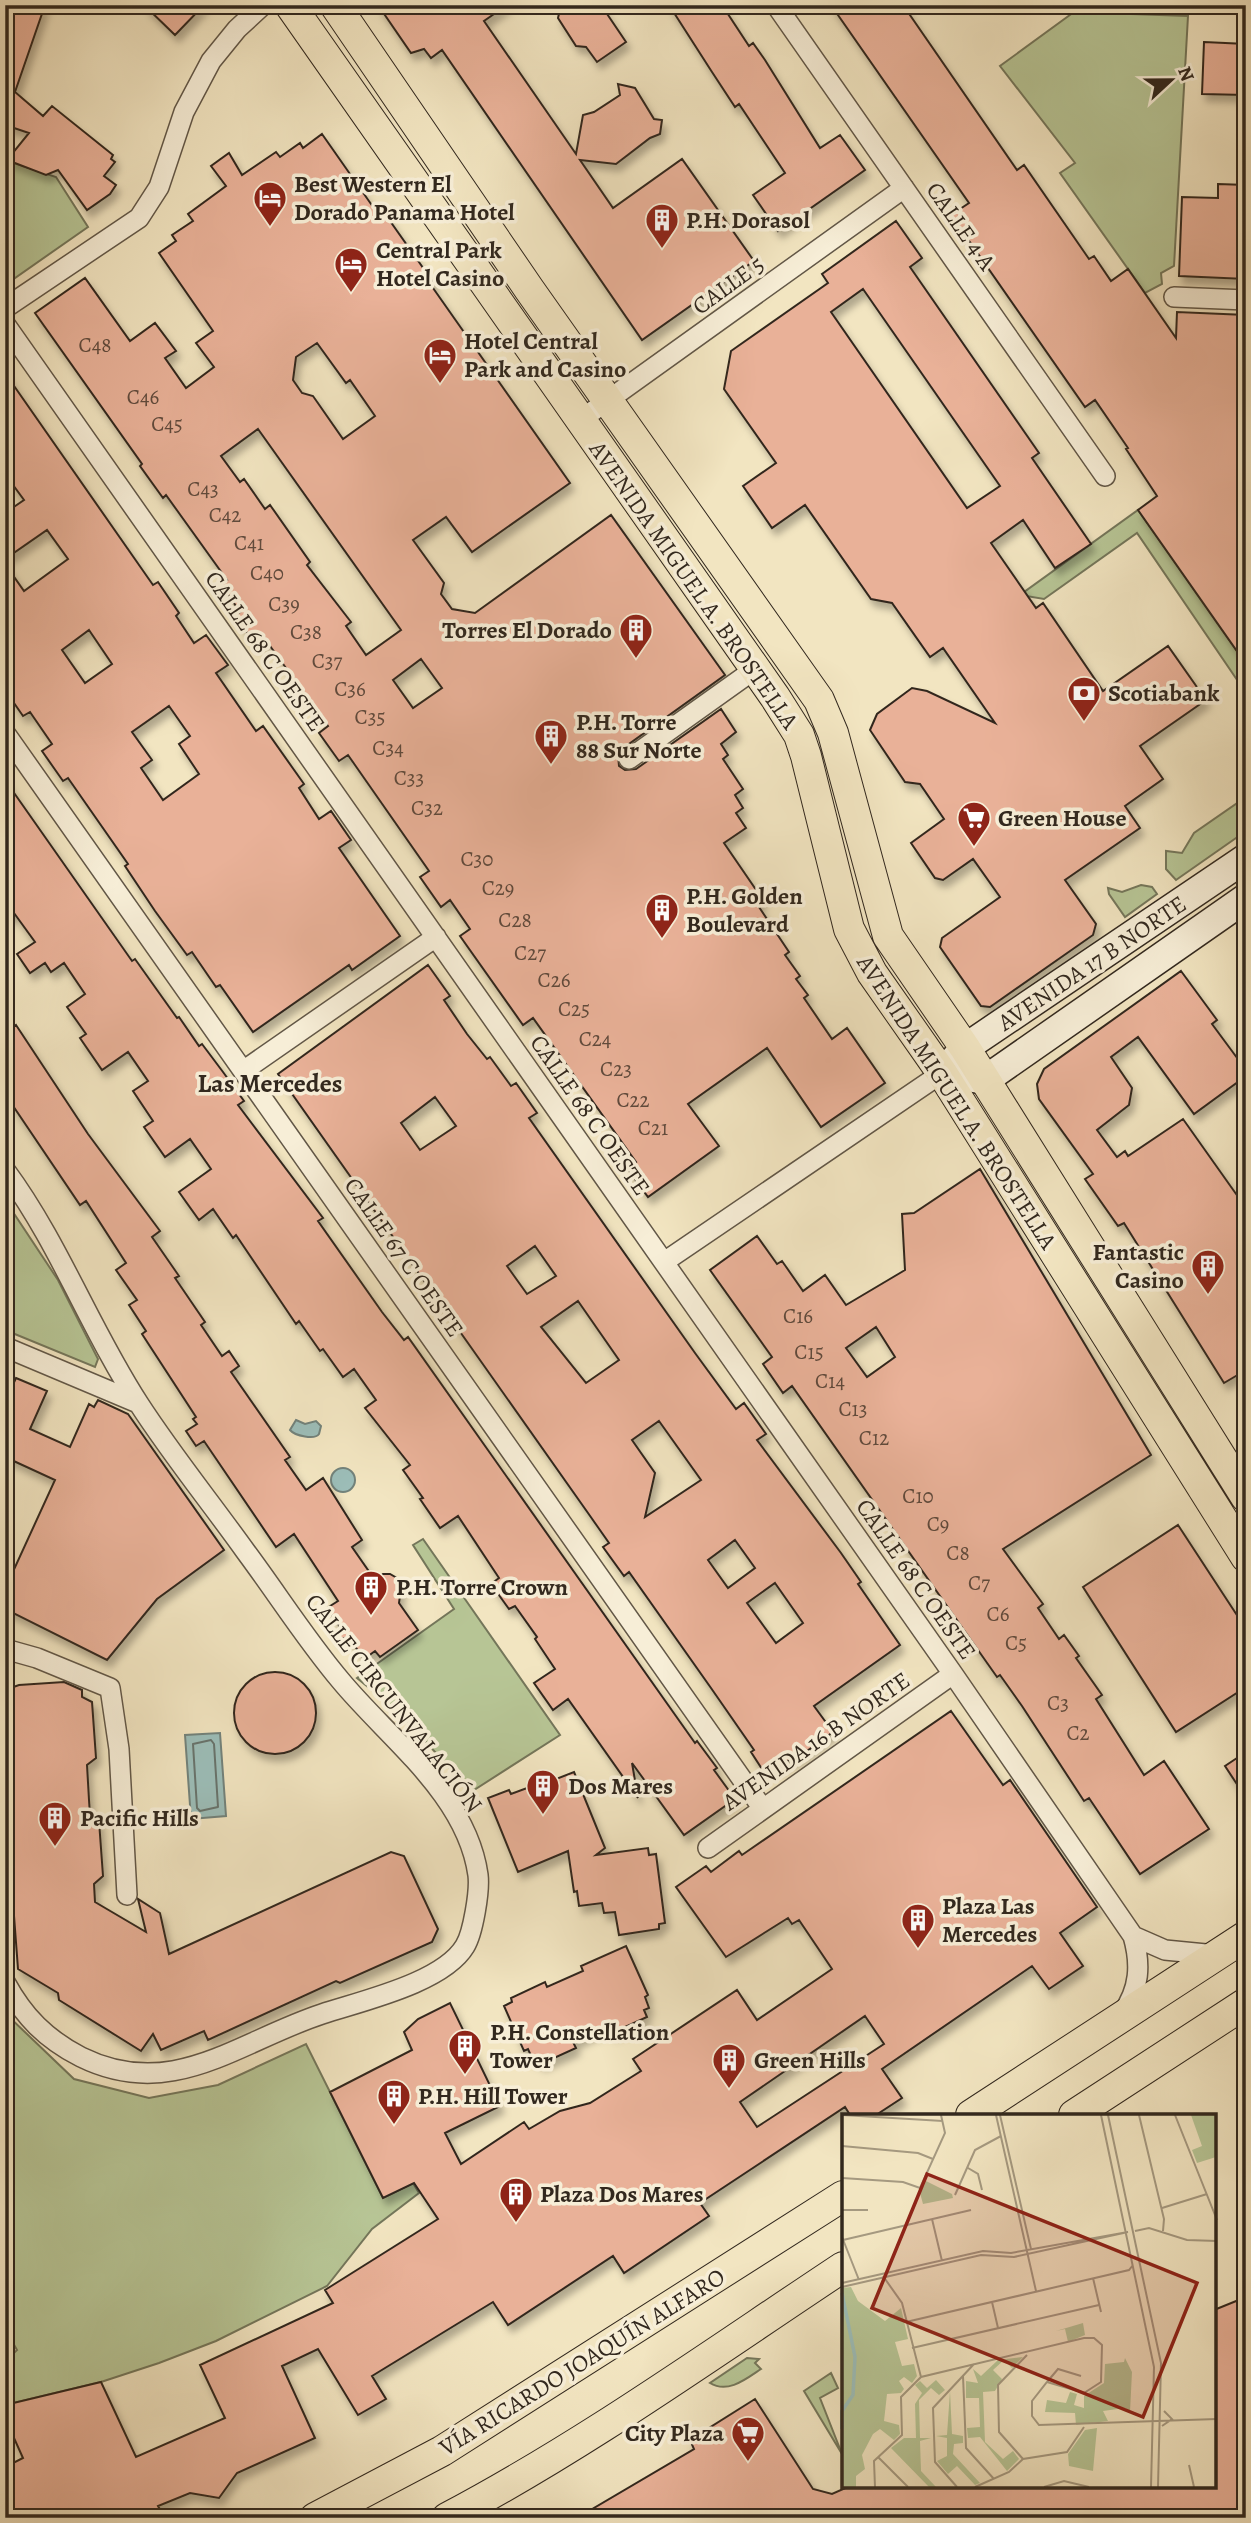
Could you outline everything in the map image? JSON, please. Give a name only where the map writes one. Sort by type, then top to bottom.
[{"type":"main road","name":"AVENIDA MIGUEL A. BROSTELLA","points":[[290,5],[579,421],[755,668],[799,735],[849,929],[860,952],[943,1073],[1246,1557]]},
{"type":"main road","name":"AVENIDA MIGUEL A. BROSTELLA","points":[[335,5],[819,700],[833,733],[888,936],[965,1048],[1246,1497]]},
{"type":"main road","points":[[1118,1354],[1144,1335]]},
{"type":"main road","points":[[973,2114],[1246,1936]]},
{"type":"main road","points":[[1076,2114],[1246,2003]]},
{"type":"main road","name":"VÍA RICARDO JOAQUÍN ALFARO","points":[[315,2518],[442,2451],[842,2197]]},
{"type":"main road","points":[[447,2518],[498,2491],[647,2397],[842,2268]]},
{"type":"street","points":[[5,308],[139,218],[159,187],[184,113],[211,61],[237,29],[263,5]]},
{"type":"street","name":"CALLE 4 A","points":[[776,5],[1105,476]]},
{"type":"street","name":"CALLE 5","points":[[579,421],[904,188]]},
{"type":"street","points":[[1174,297],[1246,300]]},
{"type":"street","name":"CALLE 68 C OESTE","points":[[5,324],[953,1674],[1133,1936],[1139,1968],[1136,1986],[1119,2020]]},
{"type":"street","points":[[629,759],[755,668]]},
{"type":"street","name":"CALLE 67 C OESTE","points":[[5,733],[762,1809]]},
{"type":"street","name":"AVENIDA 17 B NORTE","points":[[664,1262],[943,1073],[965,1048],[1246,858]]},
{"type":"street","name":"AVENIDA 17 B NORTE","points":[[985,1080],[1246,898]]},
{"type":"street","points":[[243,1071],[436,937]]},
{"type":"street","points":[[943,1073],[985,1080]]},
{"type":"street","name":"CALLE CIRCUNVALACIÓN","points":[[5,1170],[29,1202],[138,1403],[341,1682],[397,1739],[444,1799],[469,1840],[478,1878],[474,1913],[465,1946],[447,1964],[421,1980],[285,2026],[216,2059],[179,2071],[145,2075],[111,2071],[76,2054],[41,2033],[16,2004],[5,1982]]},
{"type":"street","points":[[5,1347],[138,1403]]},
{"type":"street","points":[[5,1649],[37,1658],[110,1688],[119,1749],[127,1895]]},
{"type":"street","name":"AVENIDA 16 B NORTE","points":[[708,1848],[953,1674]]},
{"type":"street","points":[[1133,1936],[1182,1954],[1218,1954]]},
{"type":"green space","points":[[1074,12],[1188,16],[1174,266],[1161,273],[1162,284],[1145,293],[1060,173],[1075,163],[1000,66]]},
{"type":"green space","points":[[5,160],[56,177],[88,227],[5,285]]},
{"type":"green space","points":[[1138,510],[1246,664],[1246,693],[1137,533],[1044,599],[1020,595]]},
{"type":"green space","points":[[1246,797],[1246,831],[1176,880],[1166,869],[1166,851],[1182,853],[1194,833]]},
{"type":"green space","points":[[1141,885],[1152,887],[1157,894],[1125,917],[1109,894],[1108,888],[1122,892]]},
{"type":"green space","points":[[5,1200],[58,1280],[98,1359],[95,1367],[5,1330],[5,1240],[13,1222],[5,1218]]},
{"type":"green space","points":[[423,1539],[560,1735],[471,1792],[400,1713],[357,1678],[454,1609],[413,1545]]},
{"type":"green space","points":[[5,2013],[74,2079],[149,2098],[218,2085],[306,2044],[383,2198],[413,2183],[419,2193],[372,2229],[327,2286],[216,2341],[159,2363],[101,2382],[5,2405],[6,2368],[17,2350],[5,2329]]},
{"type":"green space","points":[[747,2358],[759,2359],[755,2363],[761,2369],[730,2386],[710,2383]]},
{"type":"green space","points":[[831,2373],[838,2388],[820,2398],[842,2454],[804,2391]]},
{"type":"water","points":[[296,1420],[305,1424],[316,1421],[321,1426],[319,1434],[309,1437],[293,1432],[290,1430]]},
{"type":"water","points":[[343,1468],[354,1475],[355,1480],[348,1491],[343,1492],[332,1485],[331,1480],[338,1469]]},
{"type":"water","points":[[220,1733],[226,1816],[191,1819],[185,1735]]},
{"type":"building","points":[[5,5],[45,5],[15,92],[43,116],[52,106],[113,155],[111,159],[115,162],[104,176],[116,185],[110,194],[87,210],[58,170],[46,175],[7,160],[29,133],[5,125]]},
{"type":"building","points":[[144,5],[204,5],[175,35]]},
{"type":"building","points":[[378,5],[507,5],[484,21],[576,154],[583,115],[594,112],[620,95],[618,84],[635,88],[654,119],[662,120],[660,134],[650,138],[616,164],[580,160],[613,208],[682,159],[754,261],[642,340],[442,50],[431,58],[424,49],[411,53]]},
{"type":"building","points":[[561,5],[601,5],[626,42],[597,62],[586,47],[576,46],[558,18]]},
{"type":"building","points":[[669,5],[722,5],[749,46],[753,43],[765,60],[820,148],[840,135],[865,170],[778,231],[753,195],[785,173],[739,104],[735,107]]},
{"type":"building","points":[[831,5],[903,5],[1017,170],[1024,165],[1089,259],[1094,256],[1111,281],[1128,269],[1176,338],[1177,312],[1246,315],[1246,664],[1138,510],[1157,496],[1126,449],[1128,448],[1095,400],[1085,407],[951,215],[969,203]]},
{"type":"building","points":[[1204,42],[1246,44],[1246,95],[1202,94]]},
{"type":"building","points":[[322,134],[378,214],[383,211],[433,282],[433,288],[570,483],[472,552],[446,517],[413,540],[444,583],[441,594],[452,609],[475,613],[611,515],[725,675],[622,749],[618,755],[619,766],[625,770],[636,769],[721,709],[736,732],[721,744],[728,755],[723,759],[743,789],[735,795],[743,808],[736,813],[746,828],[724,843],[763,900],[757,904],[789,952],[785,955],[800,976],[796,979],[808,995],[804,998],[832,1039],[847,1028],[885,1083],[821,1127],[767,1048],[688,1104],[719,1146],[648,1197],[627,1168],[636,1162],[533,1018],[523,1025],[460,936],[470,929],[450,900],[441,907],[420,877],[429,871],[348,755],[339,761],[319,733],[328,726],[265,639],[256,645],[235,616],[240,612],[221,584],[227,580],[166,495],[163,498],[35,313],[85,278],[130,341],[155,323],[176,351],[165,358],[186,388],[214,367],[196,343],[213,331],[159,253],[176,241],[172,235],[193,221],[188,214],[226,186],[211,166],[229,153],[242,175],[276,152],[280,157],[300,143],[303,148]],"holes":[[[317,343],[346,383],[350,380],[375,416],[343,439],[313,396],[302,393],[293,380],[296,357]],[[258,429],[401,630],[366,655],[346,626],[351,622],[307,565],[310,562],[270,505],[265,509],[244,479],[240,482],[221,456]],[[421,659],[442,688],[413,708],[393,680]]]},
{"type":"building","points":[[1218,184],[1246,185],[1246,279],[1179,276],[1182,197],[1218,198]]},
{"type":"building","points":[[896,221],[922,258],[910,267],[1039,453],[1032,458],[1091,544],[1055,568],[1023,520],[991,543],[1036,608],[1043,603],[1103,691],[1168,646],[1206,700],[1140,746],[1163,779],[1125,806],[1140,828],[1065,880],[1096,924],[1093,935],[990,1007],[981,1006],[940,947],[942,938],[1000,897],[973,859],[943,880],[935,878],[911,843],[944,819],[920,784],[905,782],[870,730],[877,714],[912,688],[927,691],[995,723],[943,648],[930,657],[892,603],[871,599],[805,505],[772,528],[743,486],[776,463],[724,389],[731,351],[828,283],[822,274]],"holes":[[[863,289],[1000,486],[967,508],[831,312]]]},
{"type":"building","points":[[5,373],[153,585],[158,582],[179,613],[176,616],[194,643],[206,635],[228,665],[216,673],[256,731],[263,726],[304,784],[299,788],[319,819],[331,811],[351,840],[339,848],[400,936],[352,970],[349,965],[253,1032],[220,985],[216,987],[192,952],[187,955],[155,911],[125,866],[128,864],[68,778],[63,781],[42,751],[52,744],[30,712],[23,716],[5,690],[5,564],[24,591],[68,559],[47,530],[5,559],[5,513],[24,500],[5,474]],"holes":[[[89,630],[112,664],[85,683],[62,650]],[[169,706],[190,736],[179,744],[199,774],[163,800],[141,768],[152,760],[132,732]]]},
{"type":"building","points":[[5,780],[132,961],[135,959],[177,1018],[179,1017],[199,1046],[202,1044],[244,1101],[238,1105],[323,1218],[318,1221],[382,1312],[404,1340],[408,1337],[695,1743],[697,1741],[717,1768],[714,1770],[735,1799],[684,1835],[632,1763],[638,1798],[568,1699],[553,1710],[534,1683],[555,1669],[535,1639],[537,1637],[515,1606],[509,1609],[491,1584],[499,1578],[458,1516],[440,1528],[420,1499],[423,1498],[403,1470],[410,1465],[365,1408],[376,1400],[354,1369],[343,1377],[299,1321],[296,1324],[236,1235],[233,1238],[213,1209],[199,1220],[179,1192],[211,1169],[190,1139],[165,1157],[144,1127],[153,1121],[133,1091],[148,1081],[128,1052],[102,1070],[80,1038],[86,1034],[67,1007],[85,994],[64,963],[51,972],[45,963],[30,973],[17,954],[35,942],[14,913],[5,919]]},
{"type":"building","points":[[428,965],[450,996],[444,1000],[467,1034],[487,1059],[490,1057],[511,1086],[516,1083],[537,1113],[529,1118],[695,1353],[736,1409],[744,1403],[766,1434],[757,1440],[841,1553],[861,1582],[858,1584],[900,1645],[814,1706],[833,1732],[796,1759],[778,1767],[773,1761],[762,1769],[751,1752],[754,1750],[711,1688],[629,1572],[624,1576],[603,1547],[609,1543],[278,1074]],"holes":[[[435,1097],[456,1126],[420,1150],[401,1123]],[[535,1246],[556,1276],[527,1294],[507,1266]],[[578,1301],[619,1360],[586,1383],[541,1327]],[[659,1421],[701,1480],[645,1517],[655,1473],[632,1440]],[[735,1540],[755,1568],[728,1588],[708,1560]],[[775,1583],[803,1623],[776,1643],[747,1603]]]},
{"type":"building","points":[[1181,971],[1217,1020],[1212,1024],[1246,1070],[1246,1076],[1194,1114],[1138,1037],[1111,1057],[1132,1088],[1129,1105],[1097,1130],[1117,1157],[1125,1151],[1128,1156],[1183,1119],[1246,1208],[1246,1370],[1224,1383],[1124,1223],[1118,1226],[1085,1179],[1093,1174],[1039,1099],[1037,1084],[1044,1069]]},
{"type":"building","points":[[16,1025],[88,1134],[160,1231],[152,1237],[179,1276],[175,1278],[205,1322],[201,1325],[222,1356],[229,1351],[239,1366],[231,1372],[290,1457],[285,1460],[306,1490],[323,1478],[362,1540],[352,1547],[375,1580],[383,1574],[390,1574],[402,1581],[399,1603],[418,1630],[380,1657],[375,1651],[364,1659],[349,1638],[336,1639],[340,1627],[327,1608],[338,1601],[294,1534],[276,1547],[204,1441],[196,1446],[186,1431],[197,1424],[193,1419],[196,1417],[142,1334],[146,1331],[129,1305],[137,1300],[116,1270],[126,1263],[86,1201],[80,1205],[5,1094],[5,1033]]},
{"type":"building","points":[[980,1169],[1151,1455],[1003,1549],[1043,1604],[1038,1608],[1059,1639],[1064,1635],[1079,1656],[1076,1658],[1102,1695],[1096,1699],[1144,1775],[1164,1761],[1209,1829],[1140,1874],[1089,1798],[1084,1801],[1022,1706],[1000,1675],[997,1677],[792,1386],[783,1393],[763,1364],[772,1357],[710,1270],[757,1236],[777,1264],[782,1261],[803,1291],[825,1275],[846,1305],[905,1270],[902,1214],[914,1213]],"holes":[[[876,1327],[895,1357],[867,1377],[846,1348]]]},
{"type":"building","points":[[16,1378],[47,1391],[30,1429],[70,1447],[89,1404],[94,1407],[98,1400],[128,1414],[224,1550],[157,1599],[107,1660],[5,1609],[5,1589],[55,1480],[5,1457],[5,1402]]},
{"type":"building","points":[[1178,1525],[1246,1629],[1246,1687],[1176,1732],[1083,1587]]},
{"type":"building","points":[[275,1672],[291,1675],[304,1684],[313,1697],[316,1713],[313,1729],[304,1742],[291,1751],[275,1754],[259,1751],[246,1742],[237,1729],[234,1713],[237,1697],[246,1684],[259,1675]]},
{"type":"building","points":[[64,1682],[82,1690],[82,1697],[92,1702],[96,1758],[87,1765],[89,1800],[90,1815],[99,1821],[103,1876],[94,1884],[95,1902],[146,1932],[138,1899],[160,1913],[169,1954],[391,1852],[404,1856],[438,1929],[432,1942],[340,1983],[336,1981],[208,2040],[204,2031],[161,2050],[153,2034],[141,2051],[59,2000],[58,1993],[18,1969],[5,1796],[5,1690],[19,1685]]},
{"type":"building","points":[[951,1711],[1003,1785],[1010,1780],[1097,1907],[1060,1933],[1083,1966],[1049,1989],[1032,1966],[882,2069],[902,2098],[878,2114],[849,2114],[845,2107],[700,2203],[709,2216],[624,2273],[613,2256],[508,2325],[493,2302],[372,2376],[386,2399],[358,2415],[318,2349],[282,2366],[315,2438],[237,2473],[219,2498],[190,2493],[158,2506],[162,2513],[150,2518],[13,2518],[5,2502],[5,2467],[23,2458],[5,2418],[5,2405],[101,2382],[136,2457],[225,2418],[200,2365],[333,2303],[325,2290],[438,2219],[414,2183],[383,2198],[330,2092],[412,2050],[404,2032],[418,2019],[450,2003],[500,2106],[445,2133],[461,2164],[524,2122],[529,2129],[560,2111],[590,2103],[641,2071],[633,2059],[737,1990],[757,2020],[832,1969],[799,1920],[792,1924],[788,1918],[726,1957],[676,1887],[706,1866],[711,1872],[739,1851],[742,1855]],"holes":[[[865,2016],[884,2044],[757,2127],[740,2102]]]},
{"type":"building","points":[[1246,1752],[1246,1798],[1225,1766]]},
{"type":"building","points":[[574,1772],[605,1848],[596,1855],[648,1848],[649,1855],[656,1854],[665,1923],[659,1924],[659,1929],[619,1935],[615,1912],[604,1913],[602,1903],[579,1906],[577,1891],[574,1892],[568,1851],[518,1872],[488,1798],[509,1790],[511,1794],[527,1788],[528,1790]]},
{"type":"building","points":[[626,1946],[648,1995],[645,1997],[649,2008],[644,2010],[647,2017],[612,2033],[609,2026],[590,2034],[573,2042],[576,2048],[541,2064],[538,2058],[533,2060],[528,2049],[524,2051],[504,2006],[512,2002],[511,1998],[545,1982],[547,1987],[583,1971],[581,1966]]},
{"type":"building","points":[[1246,2297],[1246,2413],[1238,2416],[1246,2435],[1246,2518],[577,2518],[694,2449],[690,2440],[755,2399],[813,2489],[832,2494],[846,2488],[1216,2488],[1216,2309]]},
{"type":"place","name":"Best Western El Dorado Panama Hotel","points":[[270,228]]},
{"type":"place","name":"P.H. Dorasol","points":[[662,250]]},
{"type":"place","name":"Central Park Hotel Casino","points":[[351,294]]},
{"type":"place","name":"Hotel Central Park and Casino","points":[[440,385]]},
{"type":"place","name":"Torres El Dorado","points":[[636,660]]},
{"type":"place","name":"Scotiabank","points":[[1084,723]]},
{"type":"place","name":"P.H. Torre 88 Sur Norte","points":[[551,766]]},
{"type":"place","name":"Green House","points":[[974,848]]},
{"type":"place","name":"P.H. Golden Boulevard","points":[[662,940]]},
{"type":"place","name":"Fantastic Casino","points":[[1208,1296]]},
{"type":"place","name":"P.H. Torre Crown","points":[[371,1617]]},
{"type":"place","name":"Dos Mares","points":[[543,1816]]},
{"type":"place","name":"Pacific Hills","points":[[55,1848]]},
{"type":"place","name":"Plaza Las Mercedes","points":[[918,1950]]},
{"type":"place","name":"P.H. Constellation Tower","points":[[465,2076]]},
{"type":"place","name":"Green Hills","points":[[729,2090]]},
{"type":"place","name":"P.H. Hill Tower","points":[[394,2126]]},
{"type":"place","name":"Plaza Dos Mares","points":[[516,2224]]},
{"type":"place","name":"City Plaza","points":[[748,2463]]},
{"type":"district","name":"Las Mercedes","points":[[270,1083]]}]
